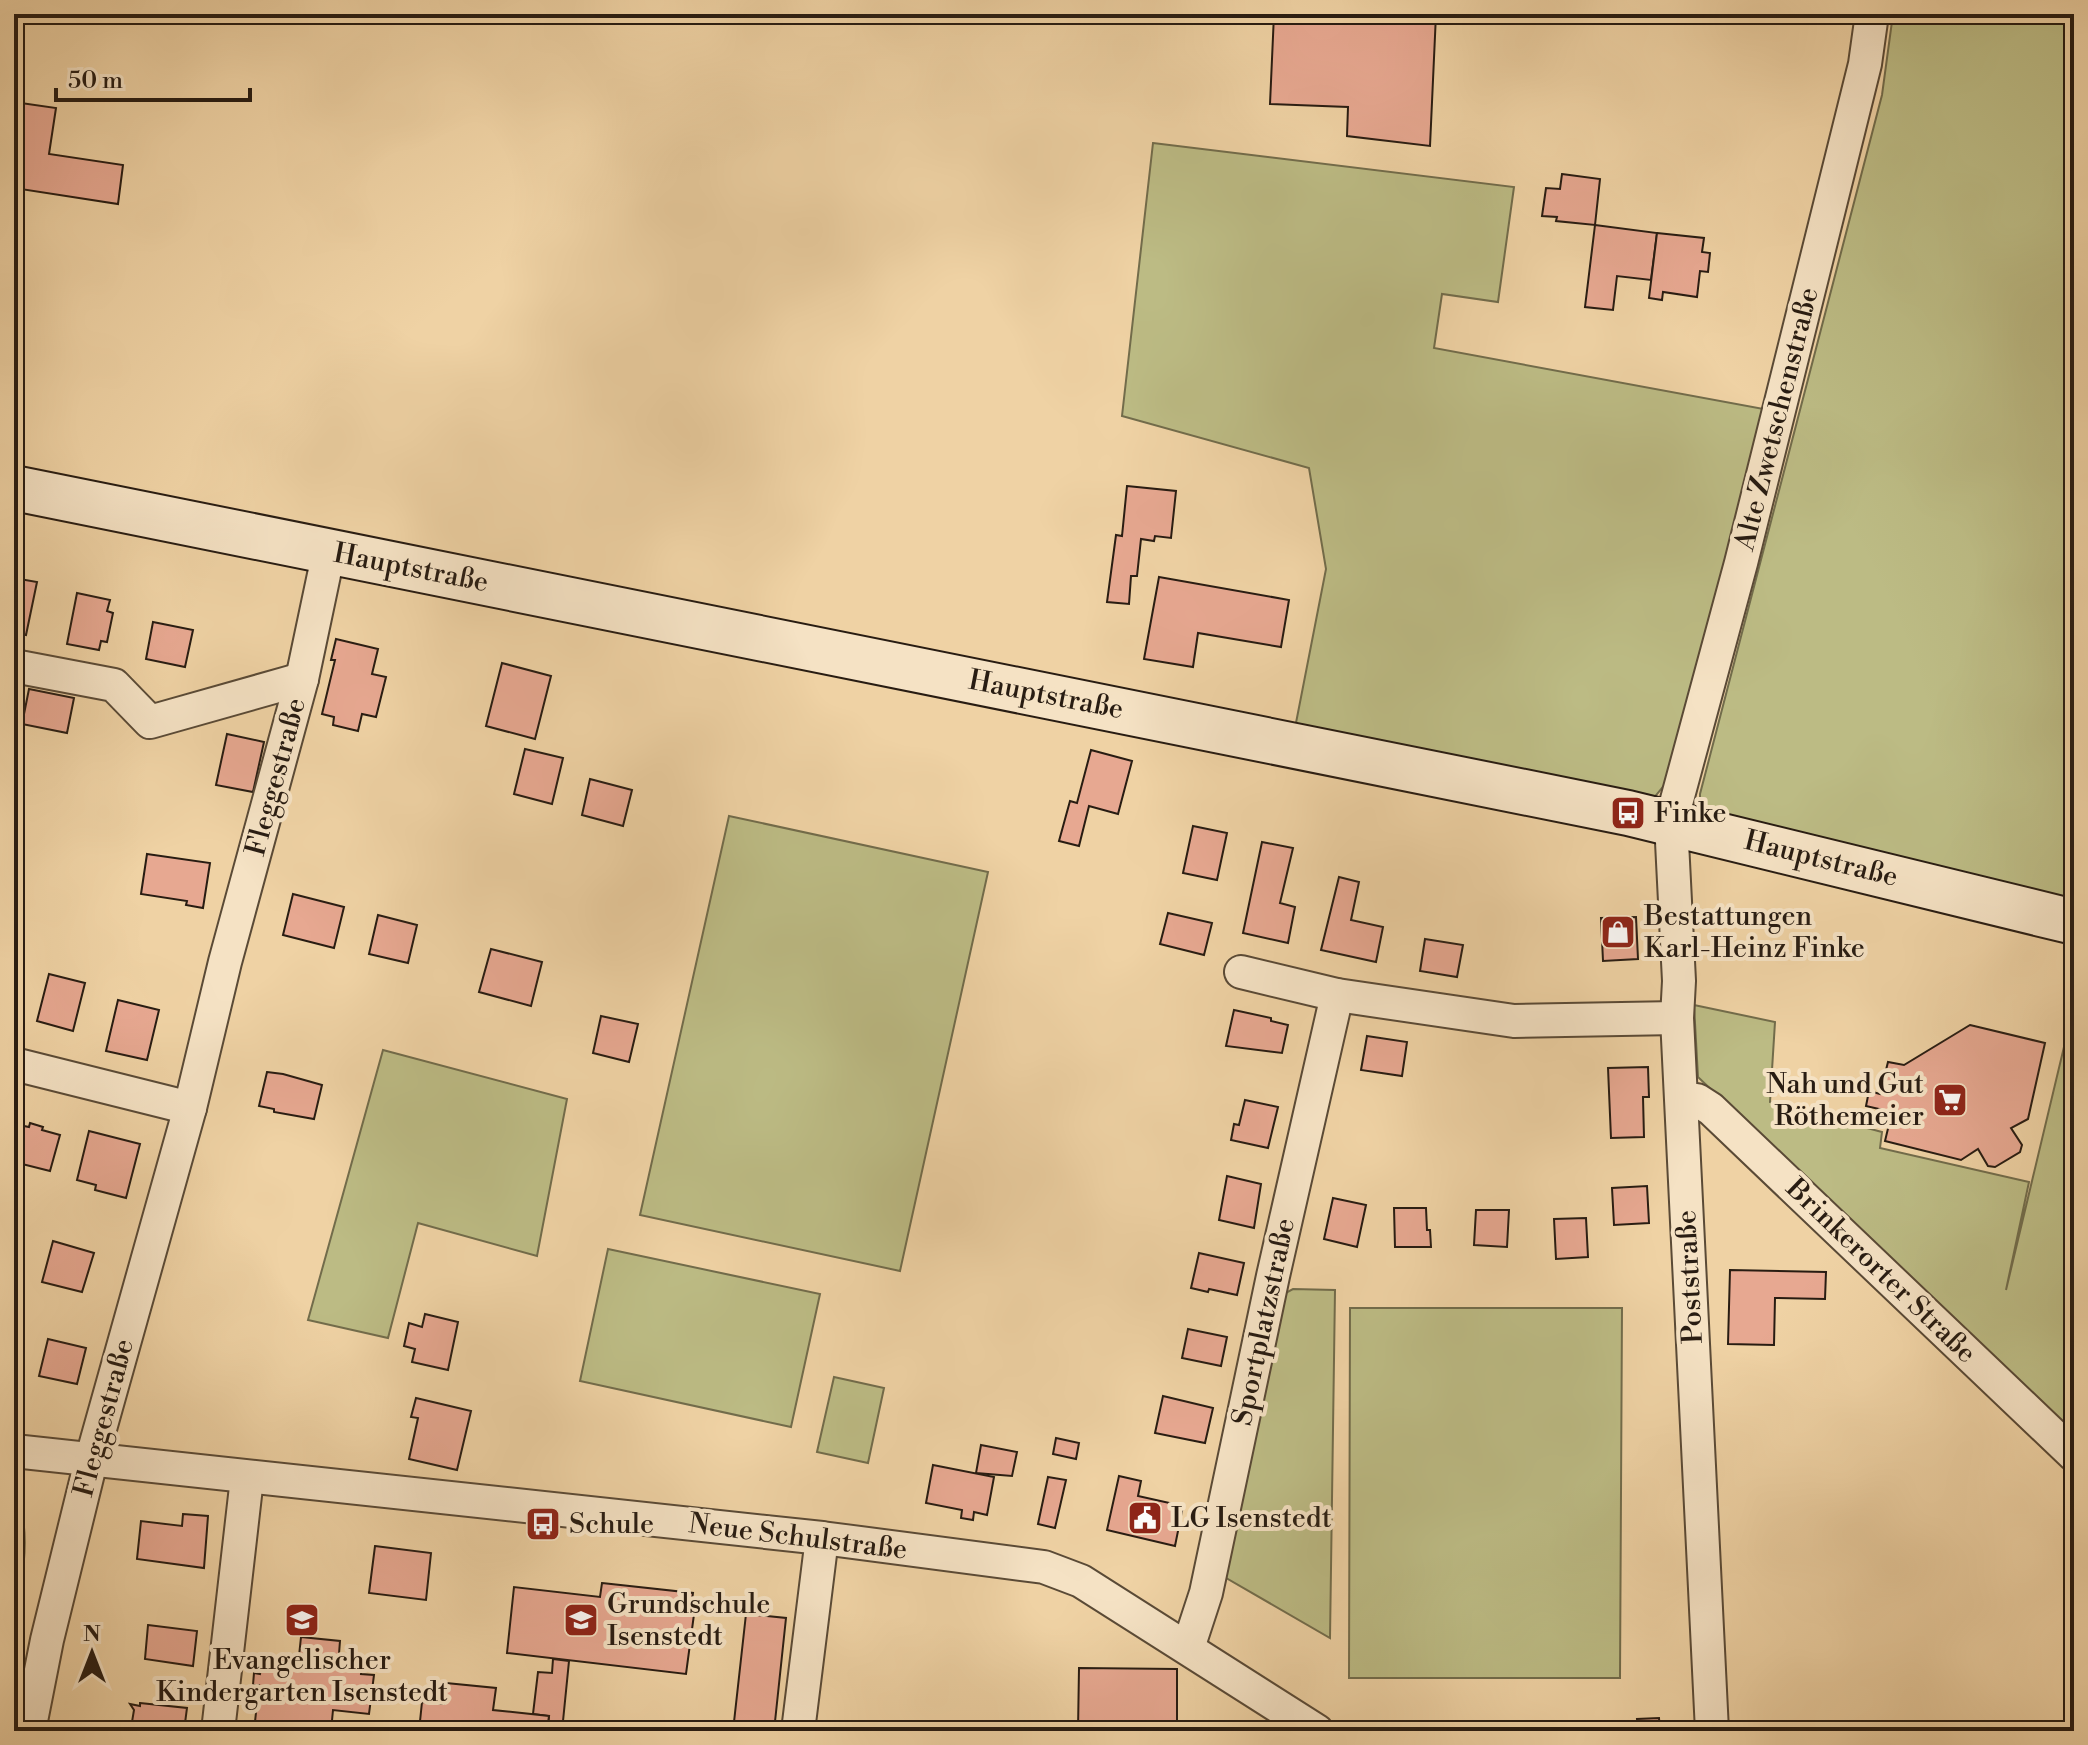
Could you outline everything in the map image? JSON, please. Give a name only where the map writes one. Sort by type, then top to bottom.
[{"type":"main road","name":"Hauptstraße","points":[[14,488],[1671,822],[2074,922]]},
{"type":"street","name":"Alte Zwetschenstraße","points":[[1671,822],[1741,563],[1861,79],[1872,14]]},
{"type":"street","name":"Fleggestraße","points":[[29,1731],[47,1640],[91,1461],[190,1108],[225,962],[302,679],[329,551]]},
{"type":"street","name":"Fleggestraße","points":[[14,666],[114,685],[150,722],[302,679]]},
{"type":"street","name":"Poststraße","points":[[1671,822],[1679,981],[1677,1018],[1712,1731]]},
{"type":"street","points":[[1241,972],[1337,995],[1514,1021],[1677,1018]]},
{"type":"street","name":"Sportplatzstraße","points":[[1188,1648],[1206,1593],[1337,995]]},
{"type":"street","points":[[14,1064],[190,1108]]},
{"type":"street","name":"Brinkerorter Straße","points":[[1682,1100],[1697,1100],[1711,1109],[2074,1455]]},
{"type":"street","name":"Neue Schulstraße","points":[[14,1451],[822,1538],[1044,1567],[1081,1581],[1317,1731]]},
{"type":"street","points":[[218,1731],[247,1478]]},
{"type":"street","points":[[798,1731],[822,1538]]},
{"type":"shaded area","points":[[1893,14],[2074,14],[2074,902],[1700,811],[1700,794],[1882,95]]},
{"type":"shaded area","points":[[1153,143],[1514,187],[1498,302],[1442,294],[1434,348],[1769,410],[1672,776],[1653,799],[1295,728],[1326,569],[1309,468],[1122,416]]},
{"type":"shaded area","points":[[729,816],[988,872],[900,1271],[640,1215]]},
{"type":"shaded area","points":[[1694,1005],[1775,1022],[1770,1102],[1882,1132],[1880,1148],[2029,1182],[2006,1290],[2074,1005],[2074,1429],[2068,1431],[1698,1077]]},
{"type":"shaded area","points":[[383,1050],[567,1099],[537,1256],[418,1223],[388,1338],[308,1320]]},
{"type":"shaded area","points":[[608,1249],[820,1294],[791,1427],[580,1381]]},
{"type":"shaded area","points":[[1293,1289],[1335,1290],[1330,1638],[1221,1575],[1280,1296]]},
{"type":"shaded area","points":[[1350,1308],[1622,1308],[1620,1678],[1349,1678]]},
{"type":"shaded area","points":[[834,1377],[884,1388],[868,1463],[817,1452]]},
{"type":"shaded area","points":[[14,1505],[21,1510],[25,1537],[24,1565],[14,1620]]},
{"type":"building","points":[[1274,14],[1436,14],[1430,146],[1347,136],[1348,107],[1270,104]]},
{"type":"building","points":[[1533,14],[1651,14],[1651,19]]},
{"type":"building","points":[[14,102],[56,108],[49,154],[123,165],[118,204],[14,188]]},
{"type":"building","points":[[1562,174],[1600,179],[1595,225],[1556,221],[1557,217],[1542,216],[1546,188],[1560,189]]},
{"type":"building","points":[[1595,225],[1657,233],[1651,280],[1617,276],[1613,310],[1585,307]]},
{"type":"building","points":[[1657,233],[1704,238],[1702,252],[1710,253],[1708,272],[1700,271],[1697,297],[1663,292],[1662,300],[1649,298]]},
{"type":"building","points":[[1127,486],[1176,491],[1171,538],[1155,536],[1154,541],[1141,539],[1137,576],[1131,576],[1129,604],[1107,602],[1116,535],[1122,536]]},
{"type":"building","points":[[1159,577],[1289,600],[1281,647],[1198,633],[1193,667],[1144,659]]},
{"type":"building","points":[[14,578],[37,582],[26,635],[14,633]]},
{"type":"building","points":[[77,593],[110,600],[107,611],[113,613],[107,642],[101,641],[99,650],[67,644]]},
{"type":"building","points":[[153,622],[193,630],[185,667],[146,659]]},
{"type":"building","points":[[336,639],[378,649],[372,674],[386,677],[376,717],[362,714],[358,731],[333,725],[334,717],[322,714],[335,660],[331,660]]},
{"type":"building","points":[[502,663],[551,676],[535,739],[486,726]]},
{"type":"building","points":[[29,689],[74,698],[67,733],[22,724]]},
{"type":"building","points":[[227,734],[264,742],[253,792],[216,785]]},
{"type":"building","points":[[525,749],[563,758],[552,804],[514,794]]},
{"type":"building","points":[[1091,750],[1132,761],[1118,814],[1089,806],[1079,846],[1059,841],[1070,801],[1077,803]]},
{"type":"building","points":[[590,779],[632,790],[623,826],[582,815]]},
{"type":"building","points":[[1193,826],[1227,833],[1217,880],[1183,873]]},
{"type":"building","points":[[1262,842],[1293,848],[1280,903],[1295,907],[1288,943],[1243,933]]},
{"type":"building","points":[[147,854],[210,863],[203,908],[186,905],[187,901],[141,894]]},
{"type":"building","points":[[1339,877],[1359,882],[1351,920],[1383,927],[1376,962],[1321,950]]},
{"type":"building","points":[[293,894],[344,907],[334,948],[283,935]]},
{"type":"building","points":[[1168,913],[1212,923],[1204,955],[1160,944]]},
{"type":"building","points":[[378,915],[417,925],[408,963],[369,954]]},
{"type":"building","points":[[1636,917],[1638,959],[1603,961],[1601,918]]},
{"type":"building","points":[[1425,939],[1463,945],[1457,977],[1420,971]]},
{"type":"building","points":[[491,949],[542,962],[531,1006],[479,992]]},
{"type":"building","points":[[49,974],[85,983],[73,1031],[37,1021]]},
{"type":"building","points":[[118,1000],[159,1010],[147,1060],[106,1051]]},
{"type":"building","points":[[1234,1010],[1288,1025],[1282,1053],[1226,1046]]},
{"type":"building","points":[[601,1016],[638,1024],[629,1062],[593,1053]]},
{"type":"building","name":"Nah und Gut Röthemeier","points":[[1970,1025],[2045,1043],[2028,1119],[2011,1128],[2022,1145],[2020,1152],[1995,1167],[1988,1166],[1978,1149],[1961,1160],[1885,1141],[1892,1112],[1866,1106],[1869,1091],[1880,1094],[1888,1062],[1904,1065]]},
{"type":"building","points":[[1367,1036],[1407,1042],[1402,1076],[1361,1070]]},
{"type":"building","points":[[1648,1067],[1649,1097],[1643,1097],[1644,1137],[1611,1138],[1608,1068]]},
{"type":"building","points":[[267,1072],[322,1085],[314,1119],[259,1106]]},
{"type":"building","points":[[1245,1100],[1278,1107],[1268,1148],[1231,1140],[1234,1124],[1239,1125]]},
{"type":"building","points":[[30,1123],[60,1135],[50,1171],[14,1162],[14,1124],[29,1127]]},
{"type":"building","points":[[89,1131],[140,1144],[126,1198],[95,1190],[96,1185],[77,1180]]},
{"type":"building","points":[[1227,1176],[1261,1184],[1254,1228],[1219,1220]]},
{"type":"building","points":[[1647,1186],[1649,1223],[1614,1225],[1612,1188]]},
{"type":"building","points":[[1333,1198],[1366,1205],[1357,1247],[1324,1239]]},
{"type":"building","points":[[1394,1208],[1426,1208],[1431,1247],[1395,1247]]},
{"type":"building","points":[[1476,1210],[1509,1210],[1507,1247],[1474,1245]]},
{"type":"building","points":[[1586,1218],[1588,1257],[1556,1259],[1554,1219]]},
{"type":"building","points":[[53,1241],[94,1253],[82,1292],[42,1282]]},
{"type":"building","points":[[1199,1253],[1244,1263],[1237,1295],[1191,1288]]},
{"type":"building","points":[[1730,1270],[1826,1272],[1825,1299],[1775,1298],[1774,1345],[1728,1344]]},
{"type":"building","points":[[425,1314],[458,1322],[448,1370],[412,1362],[415,1349],[404,1346],[409,1323],[422,1327]]},
{"type":"building","points":[[1188,1329],[1227,1337],[1221,1366],[1182,1358]]},
{"type":"building","points":[[48,1339],[86,1348],[77,1384],[39,1376]]},
{"type":"building","points":[[1163,1396],[1213,1408],[1205,1443],[1155,1433]]},
{"type":"building","points":[[416,1398],[471,1411],[457,1470],[409,1459],[418,1418],[411,1417]]},
{"type":"building","points":[[1056,1438],[1079,1443],[1076,1459],[1053,1454]]},
{"type":"building","points":[[981,1445],[1017,1452],[1012,1476],[976,1473]]},
{"type":"building","points":[[933,1465],[994,1477],[987,1515],[974,1512],[973,1520],[961,1518],[962,1510],[926,1503]]},
{"type":"building","name":"LG Isenstedt","points":[[1119,1476],[1141,1481],[1138,1496],[1183,1506],[1175,1546],[1107,1530]]},
{"type":"building","points":[[1048,1477],[1066,1480],[1055,1528],[1038,1524]]},
{"type":"building","points":[[183,1514],[208,1516],[204,1568],[137,1559],[141,1521],[182,1526]]},
{"type":"building","points":[[375,1546],[431,1553],[426,1600],[369,1593]]},
{"type":"building","points":[[602,1583],[693,1593],[691,1607],[695,1607],[686,1674],[507,1653],[514,1587],[600,1597]]},
{"type":"building","points":[[746,1614],[786,1618],[774,1731],[733,1731]]},
{"type":"building","points":[[148,1625],[197,1631],[193,1666],[145,1659]]},
{"type":"building","points":[[301,1637],[340,1641],[339,1654],[363,1657],[361,1674],[374,1675],[369,1714],[333,1710],[331,1731],[305,1731],[305,1725],[281,1722],[280,1731],[254,1731],[259,1685],[253,1685],[254,1673],[260,1674],[263,1656],[287,1659],[288,1654],[299,1656]]},
{"type":"building","points":[[553,1659],[569,1661],[562,1731],[547,1731],[549,1716],[533,1714],[538,1672],[552,1673]]},
{"type":"building","points":[[1079,1668],[1177,1669],[1177,1731],[1078,1731]]},
{"type":"building","points":[[446,1683],[496,1688],[493,1710],[549,1716],[547,1731],[419,1731],[422,1702],[444,1704]]},
{"type":"building","points":[[140,1703],[187,1708],[184,1731],[117,1731],[119,1721],[132,1722],[134,1710],[130,1704],[140,1706]]},
{"type":"building","points":[[1659,1718],[1660,1731],[1638,1731],[1637,1719]]},
{"type":"place","name":"Finke","points":[[1628,813]]},
{"type":"place","name":"Bestattungen Karl-Heinz Finke","points":[[1618,932]]},
{"type":"place","name":"Nah und Gut Röthemeier","points":[[1950,1100]]},
{"type":"place","name":"LG Isenstedt","points":[[1145,1518]]},
{"type":"place","name":"Schule","points":[[543,1524]]},
{"type":"place","name":"Evangelischer Kindergarten Isenstedt","points":[[302,1620]]},
{"type":"place","name":"Grundschule Isenstedt","points":[[581,1620]]}]
